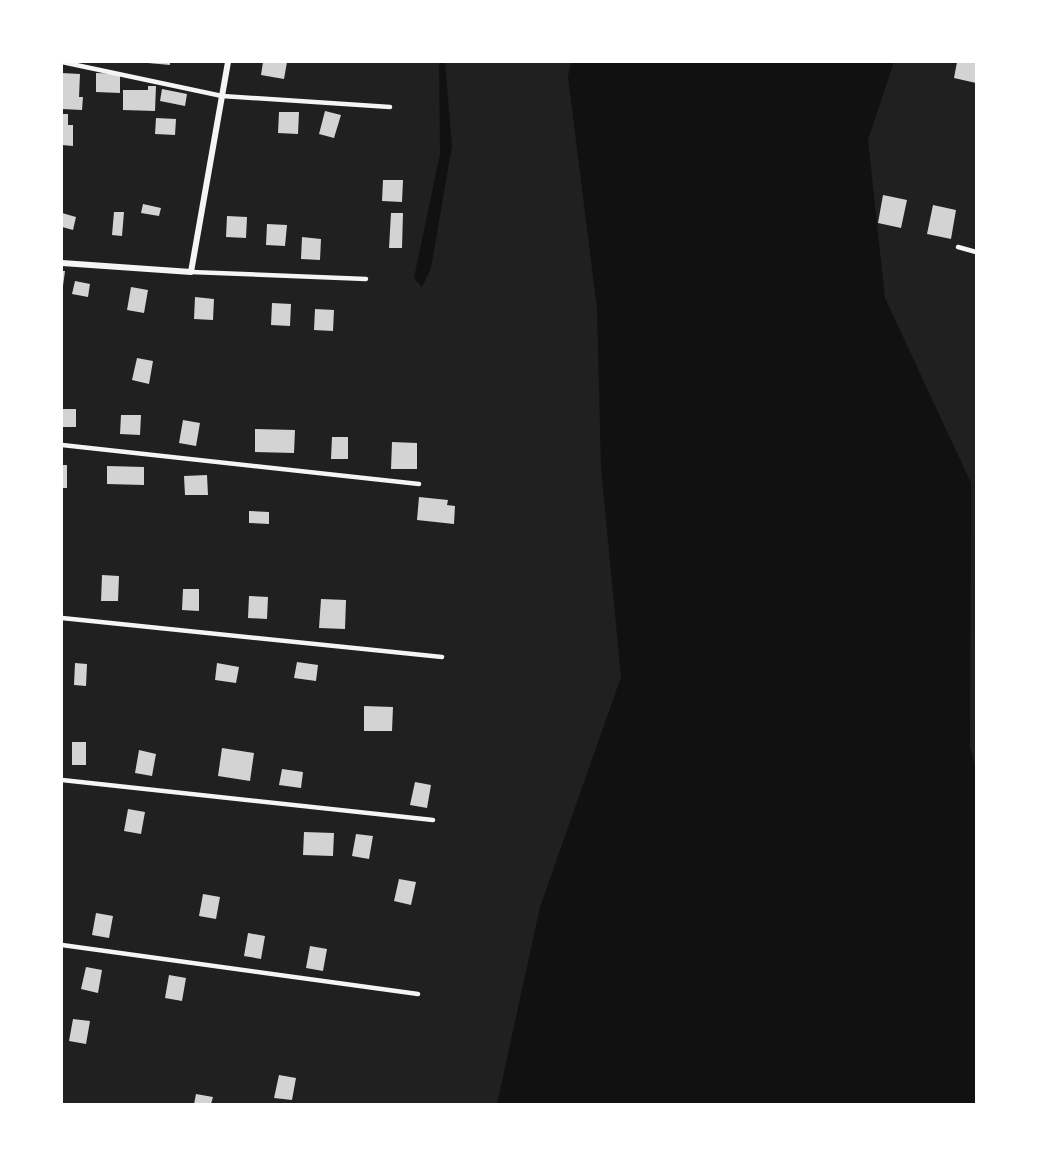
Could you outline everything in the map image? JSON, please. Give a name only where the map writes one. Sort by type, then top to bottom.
[{"type":"street","points":[[62,263],[191,272],[228,62]]},
{"type":"lane","points":[[62,62],[222,96],[390,107]]},
{"type":"lane","points":[[958,247],[976,252]]},
{"type":"lane","points":[[191,272],[366,279]]},
{"type":"lane","points":[[62,445],[419,484]]},
{"type":"lane","points":[[62,618],[442,657]]},
{"type":"lane","points":[[62,780],[433,820]]},
{"type":"lane","points":[[62,945],[418,994]]},
{"type":"shaded area","points":[[62,62],[439,62],[440,154],[414,278],[422,287],[431,268],[452,146],[445,62],[571,62],[568,77],[597,309],[601,468],[621,677],[540,907],[497,1104],[62,1104]]},
{"type":"shaded area","points":[[894,62],[976,62],[976,770],[970,747],[971,483],[885,298],[868,140]]},
{"type":"building","points":[[170,62],[170,65],[148,63]]},
{"type":"building","points":[[263,62],[287,62],[284,79],[261,75]]},
{"type":"building","points":[[957,62],[976,62],[976,83],[954,78]]},
{"type":"building","points":[[62,73],[80,74],[79,97],[83,97],[82,110],[62,109]]},
{"type":"building","points":[[96,73],[120,74],[120,93],[96,92]]},
{"type":"building","points":[[148,86],[156,86],[155,111],[123,110],[123,90],[148,90]]},
{"type":"building","points":[[162,89],[187,94],[185,106],[160,101]]},
{"type":"building","points":[[325,111],[341,115],[334,138],[319,134]]},
{"type":"building","points":[[279,112],[299,112],[298,134],[278,133]]},
{"type":"building","points":[[62,114],[68,114],[68,125],[73,125],[73,146],[62,145]]},
{"type":"building","points":[[156,118],[176,119],[175,135],[155,134]]},
{"type":"building","points":[[383,180],[403,180],[402,202],[382,201]]},
{"type":"building","points":[[883,195],[907,200],[901,228],[878,223]]},
{"type":"building","points":[[143,204],[161,208],[159,216],[141,213]]},
{"type":"building","points":[[933,205],[956,210],[951,239],[927,234]]},
{"type":"building","points":[[114,212],[124,212],[122,236],[112,235]]},
{"type":"building","points":[[62,213],[76,217],[73,230],[62,227]]},
{"type":"building","points":[[391,213],[403,213],[402,248],[389,248]]},
{"type":"building","points":[[227,216],[247,217],[246,238],[226,237]]},
{"type":"building","points":[[267,224],[287,225],[285,246],[266,245]]},
{"type":"building","points":[[302,237],[321,239],[320,260],[301,259]]},
{"type":"building","points":[[62,271],[65,271],[63,286],[62,286]]},
{"type":"building","points":[[75,281],[90,284],[88,297],[72,294]]},
{"type":"building","points":[[131,287],[148,290],[144,313],[127,310]]},
{"type":"building","points":[[195,297],[214,299],[213,320],[194,319]]},
{"type":"building","points":[[272,303],[291,304],[290,326],[271,325]]},
{"type":"building","points":[[315,309],[334,310],[333,331],[314,330]]},
{"type":"building","points":[[137,358],[153,361],[149,384],[132,380]]},
{"type":"building","points":[[62,409],[76,409],[76,427],[62,427]]},
{"type":"building","points":[[121,415],[141,415],[140,435],[120,434]]},
{"type":"building","points":[[183,420],[200,423],[196,446],[179,443]]},
{"type":"building","points":[[255,429],[295,430],[294,453],[255,452]]},
{"type":"building","points":[[332,437],[348,437],[348,459],[331,459]]},
{"type":"building","points":[[392,442],[417,443],[417,469],[391,469]]},
{"type":"building","points":[[62,465],[67,465],[67,488],[62,488]]},
{"type":"building","points":[[107,466],[144,467],[144,485],[107,484]]},
{"type":"building","points":[[207,475],[208,495],[185,495],[184,476]]},
{"type":"building","points":[[419,497],[448,500],[447,505],[455,506],[454,524],[417,520]]},
{"type":"building","points":[[249,511],[269,512],[269,524],[249,523]]},
{"type":"building","points":[[102,575],[119,576],[118,601],[101,601]]},
{"type":"building","points":[[183,589],[199,589],[199,611],[182,610]]},
{"type":"building","points":[[249,596],[268,597],[267,619],[248,618]]},
{"type":"building","points":[[321,599],[346,600],[345,629],[319,628]]},
{"type":"building","points":[[297,662],[318,665],[316,681],[294,678]]},
{"type":"building","points":[[75,663],[87,664],[86,686],[74,685]]},
{"type":"building","points":[[217,663],[239,667],[236,683],[215,680]]},
{"type":"building","points":[[364,706],[393,707],[392,731],[364,731]]},
{"type":"building","points":[[72,742],[86,742],[86,765],[72,765]]},
{"type":"building","points":[[222,748],[254,753],[250,781],[218,776]]},
{"type":"building","points":[[139,750],[156,754],[152,776],[135,773]]},
{"type":"building","points":[[282,769],[303,772],[301,788],[279,785]]},
{"type":"building","points":[[415,782],[431,785],[427,808],[410,805]]},
{"type":"building","points":[[128,809],[145,812],[141,834],[124,831]]},
{"type":"building","points":[[304,832],[334,833],[333,856],[303,855]]},
{"type":"building","points":[[356,834],[373,836],[369,859],[352,856]]},
{"type":"building","points":[[399,879],[416,882],[411,905],[394,901]]},
{"type":"building","points":[[203,894],[220,897],[216,919],[199,916]]},
{"type":"building","points":[[96,913],[113,916],[109,938],[92,935]]},
{"type":"building","points":[[248,933],[265,936],[261,959],[244,956]]},
{"type":"building","points":[[310,946],[327,949],[323,971],[306,968]]},
{"type":"building","points":[[86,967],[102,970],[98,993],[81,989]]},
{"type":"building","points":[[169,975],[186,978],[182,1001],[165,998]]},
{"type":"building","points":[[73,1019],[90,1021],[86,1044],[69,1041]]},
{"type":"building","points":[[279,1075],[296,1078],[292,1100],[274,1098]]},
{"type":"building","points":[[196,1094],[213,1097],[211,1104],[194,1104]]}]
